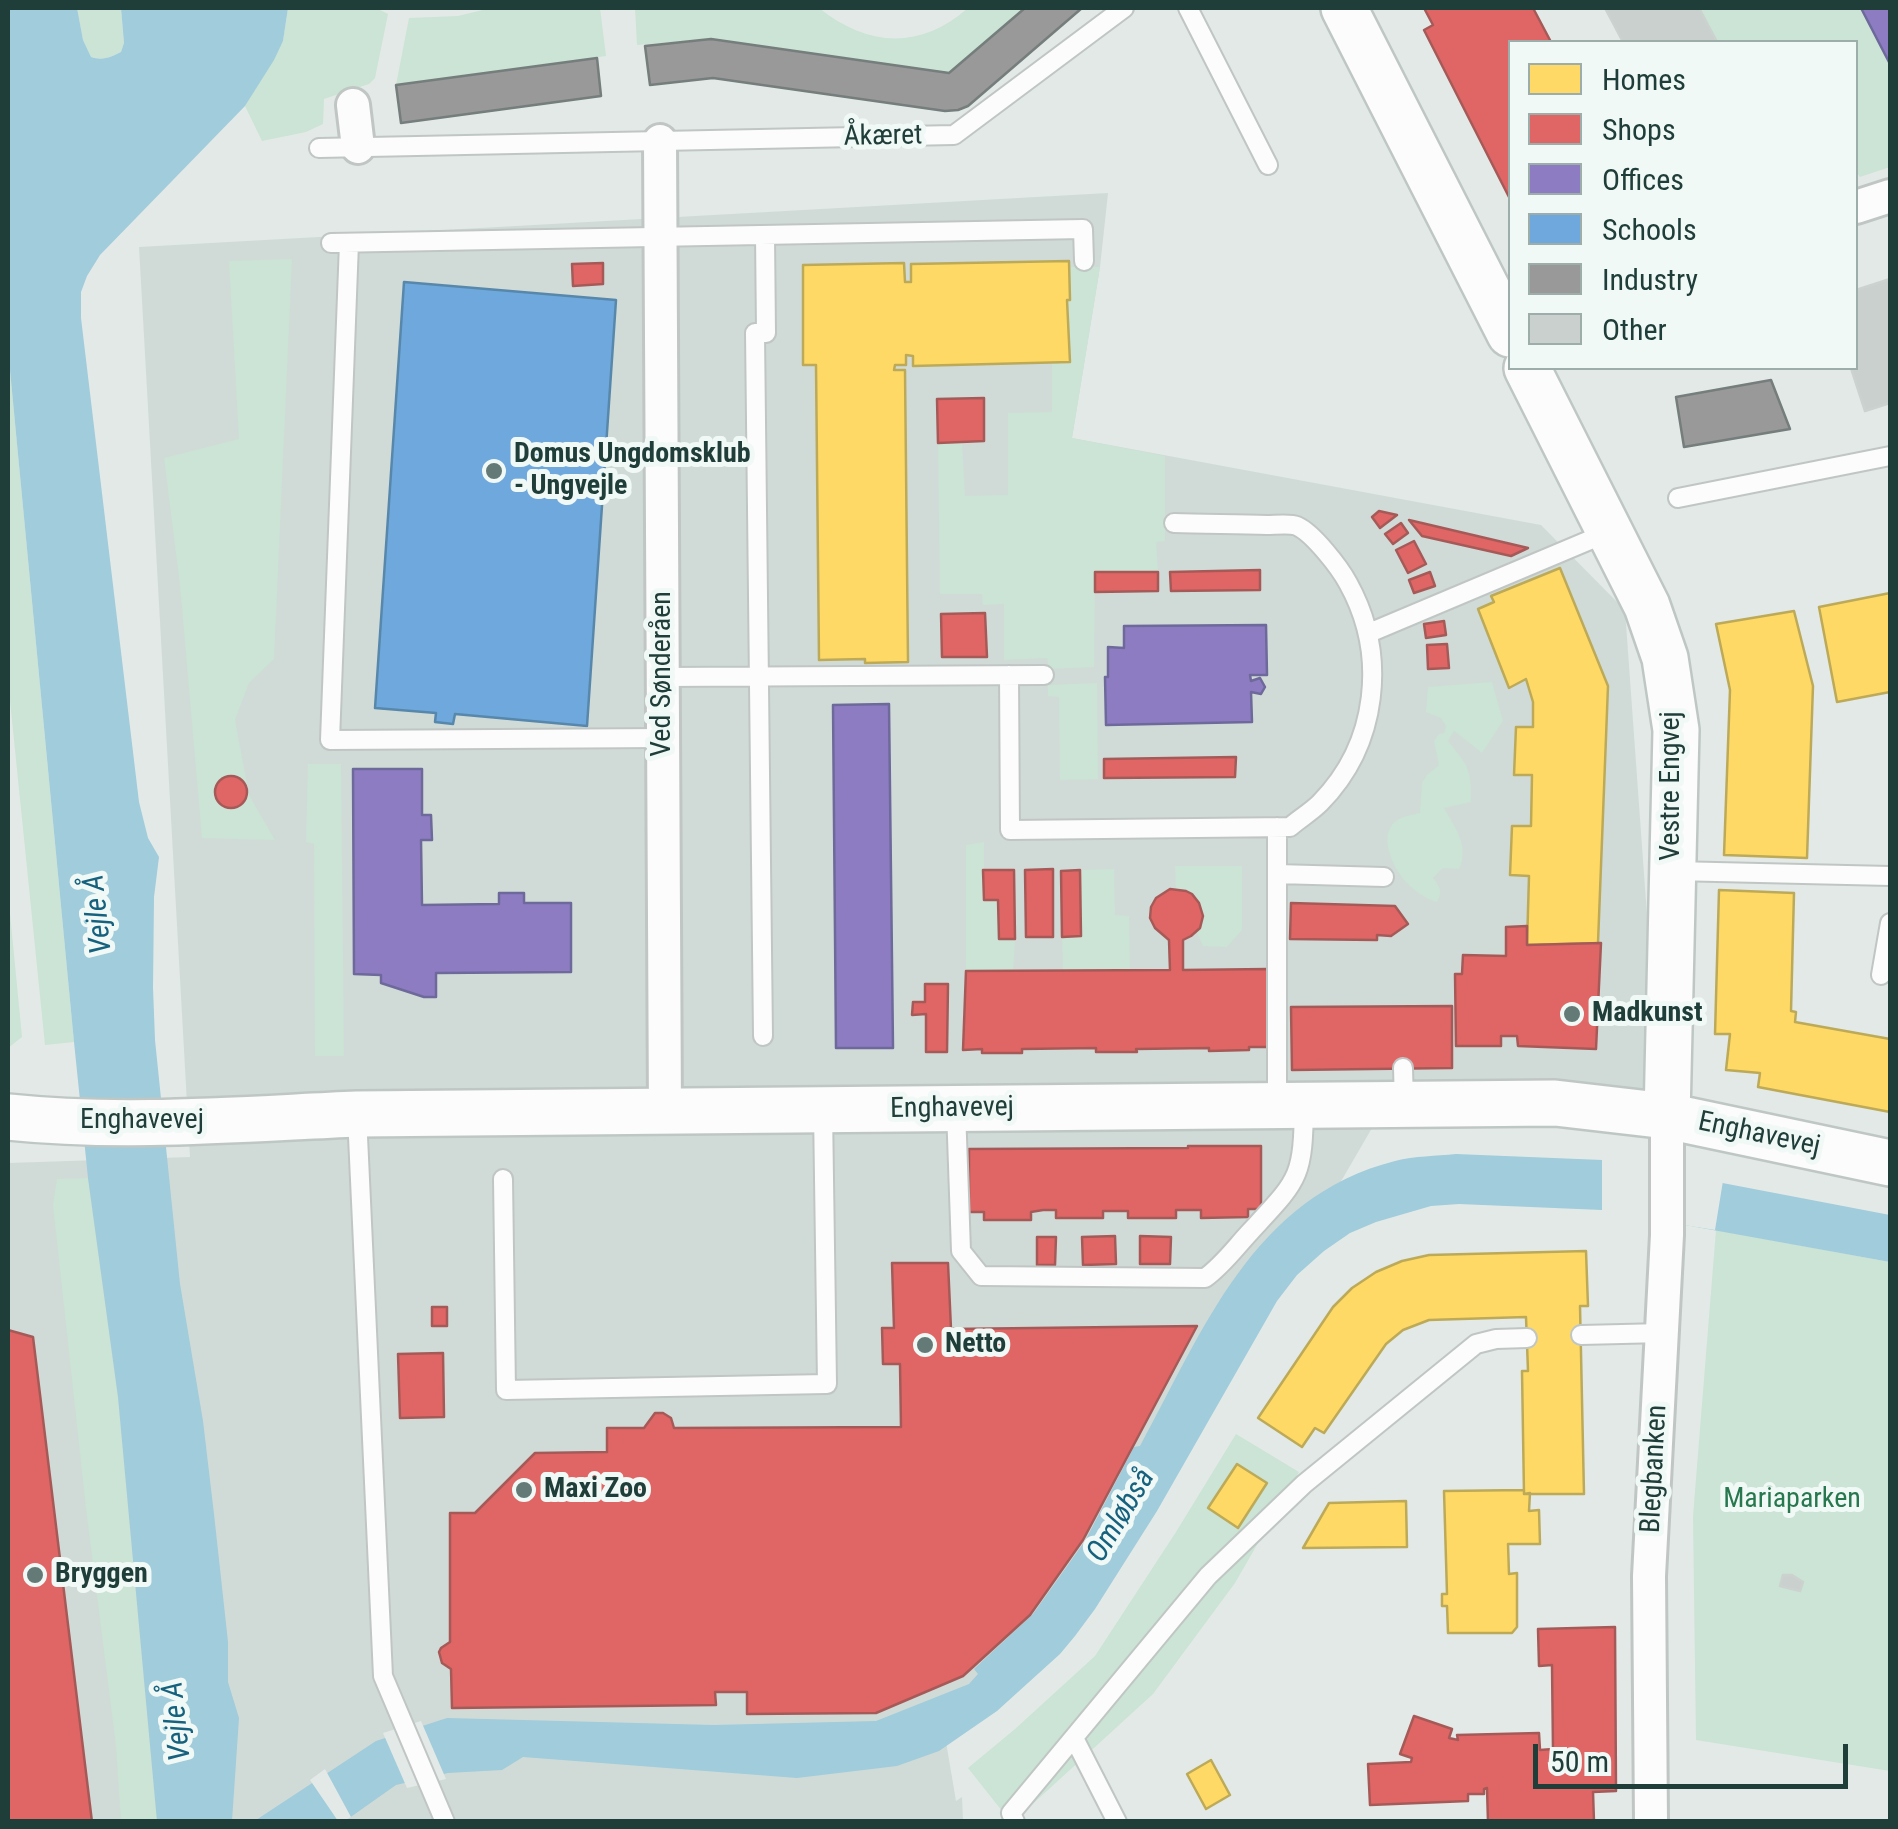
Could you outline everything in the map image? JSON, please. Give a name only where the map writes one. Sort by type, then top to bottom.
[{"type":"main road","points":[[1344,8],[1508,325]]},
{"type":"main road","name":"Vestre Engvej","points":[[1528,370],[1647,606],[1665,658],[1676,730],[1667,1116]]},
{"type":"main road","name":"Enghavevej","points":[[8,1117],[195,1122],[357,1114],[1291,1105],[1403,1086],[1667,1116],[1890,1163]]},
{"type":"street","points":[[353,105],[358,147]]},
{"type":"street","points":[[660,142],[661,236]]},
{"type":"street","points":[[1858,206],[1890,196]]},
{"type":"street","name":"Ved Sønderåen","points":[[661,236],[665,1111]]},
{"type":"street","name":"Blegbanken","points":[[1652,1822],[1649,1576],[1663,1333],[1667,1116]]},
{"type":"lane","name":"Åkæret","points":[[319,148],[954,136],[1124,8]]},
{"type":"lane","points":[[1188,8],[1268,165]]},
{"type":"lane","points":[[664,738],[330,740],[340,243],[1083,229],[1084,260]]},
{"type":"lane","points":[[763,1036],[756,333],[766,332],[765,234]]},
{"type":"lane","points":[[1678,498],[1890,456]]},
{"type":"lane","points":[[1010,675],[1010,830],[1290,827],[1318,804],[1342,776],[1360,743],[1371,707],[1374,676],[1369,633],[1358,602],[1342,572],[1322,547],[1297,526],[1174,523]]},
{"type":"lane","points":[[1369,633],[1610,532]]},
{"type":"lane","points":[[663,676],[1044,675]]},
{"type":"lane","points":[[956,1108],[961,1251],[982,1276],[1205,1278],[1221,1266],[1292,1187],[1301,1166],[1291,1105],[1277,827]]},
{"type":"lane","points":[[1672,870],[1890,876]]},
{"type":"lane","points":[[1277,874],[1384,877]]},
{"type":"lane","points":[[1881,975],[1890,923]]},
{"type":"lane","points":[[502,1179],[506,1390],[827,1384],[823,1110]]},
{"type":"lane","points":[[357,1114],[383,1676],[445,1822]]},
{"type":"lane","points":[[1581,1335],[1663,1333]]},
{"type":"lane","points":[[1015,1822],[1011,1813],[1208,1576],[1304,1484],[1476,1344],[1496,1338],[1527,1338]]},
{"type":"lane","points":[[1074,1738],[1118,1822]]},
{"type":"shaded area","points":[[1108,193],[1072,438],[1541,525],[1625,610],[1659,1082],[1629,1126],[1372,1128],[1221,1388],[945,1736],[956,1801],[962,1797],[963,1821],[8,1821],[8,1163],[190,1157],[139,247]]},
{"type":"green space","points":[[77,8],[121,8],[121,52],[110,57],[91,57],[83,40]]},
{"type":"green space","points":[[288,8],[376,8],[388,14],[375,78],[369,84],[324,99],[323,124],[306,132],[262,141],[245,106],[283,41]]},
{"type":"green space","points":[[491,8],[600,8],[606,56],[396,85],[409,18],[458,16]]},
{"type":"green space","points":[[635,8],[819,8],[856,30],[894,38],[931,31],[968,8],[1025,8],[949,73],[711,39],[637,45]]},
{"type":"green space","points":[[1699,8],[1861,8],[1890,64],[1890,167],[1858,174],[1858,40],[1716,40]]},
{"type":"green space","points":[[292,259],[274,659],[249,683],[235,720],[249,795],[275,840],[202,838],[180,585],[164,458],[239,439],[229,261]]},
{"type":"green space","points":[[1070,267],[1100,267],[1072,438],[1165,456],[1165,541],[1156,542],[1158,572],[1095,573],[1094,667],[1049,669],[1047,658],[1004,660],[1004,604],[983,605],[982,594],[940,594],[938,443],[962,442],[965,496],[1008,495],[1008,413],[1052,412],[1052,363],[1070,362]]},
{"type":"green space","points":[[8,349],[74,1042],[45,1045],[8,681]]},
{"type":"green space","points":[[1492,682],[1503,721],[1482,753],[1454,731],[1448,741],[1467,769],[1471,802],[1444,808],[1460,837],[1463,853],[1459,869],[1443,868],[1433,878],[1440,889],[1437,902],[1419,893],[1393,863],[1388,844],[1390,828],[1396,821],[1420,813],[1422,783],[1439,765],[1434,741],[1446,726],[1441,718],[1426,712],[1428,687]]},
{"type":"green space","points":[[1097,683],[1098,779],[1060,780],[1059,697],[1048,696],[1048,685]]},
{"type":"green space","points":[[308,764],[341,764],[344,1056],[315,1056],[314,844],[306,842]]},
{"type":"green space","points":[[984,842],[984,899],[998,900],[999,939],[1015,939],[1013,971],[966,971],[966,845]]},
{"type":"green space","points":[[1175,866],[1242,866],[1242,930],[1227,947],[1203,946],[1196,931],[1203,916],[1201,905],[1191,894],[1176,890]]},
{"type":"green space","points":[[1114,869],[1115,915],[1129,916],[1130,970],[1063,971],[1062,937],[1081,935],[1080,870]]},
{"type":"green space","points":[[8,893],[22,1037],[8,1048]]},
{"type":"green space","points":[[88,1178],[118,1397],[157,1821],[121,1821],[116,1746],[53,1205],[57,1179]]},
{"type":"green space","name":"Mariaparken","points":[[1716,1230],[1890,1262],[1890,1771],[1696,1740],[1693,1516]]},
{"type":"green space","points":[[1236,1434],[1299,1472],[1235,1583],[1153,1694],[1010,1821],[968,1768],[1095,1656]]},
{"type":"water","name":"Vejle Å","points":[[8,8],[77,8],[83,40],[91,57],[99,59],[121,52],[121,8],[288,8],[283,41],[245,106],[100,255],[81,292],[139,802],[148,838],[159,857],[154,897],[155,1040],[180,1284],[214,1514],[228,1642],[228,1682],[239,1718],[232,1821],[157,1821],[118,1397],[74,1042],[8,349]]},
{"type":"water","name":"Omløbså","points":[[1456,1154],[1602,1160],[1890,1215],[1890,1262],[1602,1210],[1459,1204],[1431,1206],[1376,1222],[1350,1233],[1324,1251],[1297,1275],[1277,1301],[1157,1511],[1075,1636],[997,1711],[939,1751],[897,1766],[797,1778],[523,1757],[502,1770],[448,1773],[396,1785],[345,1821],[253,1822],[376,1741],[447,1718],[714,1725],[876,1721],[969,1684],[978,1674],[974,1669],[1033,1614],[1085,1541],[1211,1314],[1269,1236],[1304,1204],[1346,1179],[1395,1161]]},
{"type":"pier","points":[[1602,1159],[1723,1181],[1715,1230],[1602,1212]]},
{"type":"pier","points":[[421,1721],[446,1779],[407,1788],[383,1733]]},
{"type":"pier","points":[[325,1769],[351,1817],[345,1821],[338,1821],[310,1780]]},
{"type":"building: Homes","points":[[1069,261],[1070,362],[913,366],[913,356],[906,355],[906,365],[895,365],[894,370],[905,370],[908,662],[819,660],[816,365],[803,365],[803,265],[904,263],[905,282],[911,282],[911,264]]},
{"type":"building: Homes","points":[[1560,568],[1608,686],[1598,943],[1527,945],[1529,876],[1510,875],[1512,826],[1531,826],[1532,775],[1514,775],[1516,727],[1533,727],[1533,702],[1526,679],[1509,688],[1478,609],[1494,602],[1491,596]]},
{"type":"building: Homes","points":[[1890,593],[1890,692],[1837,702],[1819,607]]},
{"type":"building: Homes","points":[[1794,611],[1813,686],[1807,858],[1724,855],[1730,690],[1716,624]]},
{"type":"building: Homes","points":[[1719,890],[1794,893],[1791,1011],[1796,1012],[1795,1022],[1890,1039],[1890,1112],[1758,1087],[1760,1073],[1726,1070],[1730,1034],[1715,1034]]},
{"type":"building: Homes","points":[[1586,1251],[1588,1306],[1580,1306],[1584,1494],[1524,1494],[1522,1371],[1528,1371],[1526,1317],[1429,1320],[1403,1330],[1386,1344],[1324,1433],[1315,1428],[1302,1447],[1258,1418],[1333,1307],[1376,1272],[1429,1255]]},
{"type":"building: Homes","points":[[1237,1464],[1267,1483],[1238,1528],[1208,1508]]},
{"type":"building: Homes","points":[[1524,1490],[1524,1494],[1530,1493],[1529,1511],[1539,1510],[1540,1544],[1508,1544],[1509,1574],[1517,1573],[1517,1627],[1512,1633],[1448,1633],[1447,1606],[1442,1606],[1442,1594],[1447,1594],[1444,1491]]},
{"type":"building: Homes","points":[[1406,1501],[1407,1547],[1303,1548],[1329,1503]]},
{"type":"building: Homes","points":[[1211,1760],[1230,1795],[1206,1809],[1187,1774]]},
{"type":"building: Shops","points":[[1424,8],[1533,8],[1550,40],[1508,40],[1508,195],[1424,30],[1433,25]]},
{"type":"building: Shops","points":[[603,263],[603,284],[573,286],[572,264]]},
{"type":"building: Shops","points":[[984,398],[984,441],[938,443],[937,399]]},
{"type":"building: Shops","points":[[1379,511],[1397,515],[1380,528],[1372,517]]},
{"type":"building: Shops","points":[[1409,520],[1528,548],[1511,556],[1422,536]]},
{"type":"building: Shops","points":[[1401,523],[1408,533],[1393,544],[1385,534]]},
{"type":"building: Shops","points":[[1414,541],[1426,564],[1408,573],[1396,550]]},
{"type":"building: Shops","points":[[1260,570],[1260,590],[1171,591],[1170,572]]},
{"type":"building: Shops","points":[[1095,572],[1158,572],[1158,591],[1095,592]]},
{"type":"building: Shops","points":[[1430,572],[1435,586],[1414,593],[1409,580]]},
{"type":"building: Shops","points":[[985,613],[987,657],[942,657],[941,614]]},
{"type":"building: Shops","points":[[1444,621],[1446,635],[1426,638],[1424,624]]},
{"type":"building: Shops","points":[[1447,644],[1449,668],[1428,669],[1427,645]]},
{"type":"building: Shops","points":[[1236,757],[1235,777],[1104,778],[1104,759]]},
{"type":"building: Shops","points":[[231,776],[242,781],[247,792],[242,803],[231,808],[220,803],[215,792],[220,781]]},
{"type":"building: Shops","points":[[1053,869],[1053,937],[1026,937],[1025,870]]},
{"type":"building: Shops","points":[[983,870],[1014,870],[1015,939],[999,939],[998,900],[984,900]]},
{"type":"building: Shops","points":[[1080,870],[1081,936],[1062,937],[1061,871]]},
{"type":"building: Shops","points":[[1170,889],[1192,894],[1203,916],[1200,928],[1183,940],[1183,970],[1268,969],[1268,1047],[1209,1051],[1136,1049],[1137,1052],[1096,1052],[1096,1048],[1022,1049],[1022,1053],[963,1050],[966,971],[1170,970],[1169,940],[1150,918],[1156,898]]},
{"type":"building: Shops","points":[[1291,903],[1395,906],[1408,924],[1391,936],[1377,935],[1377,940],[1290,939]]},
{"type":"building: Shops","points":[[1527,926],[1527,945],[1601,943],[1596,1049],[1518,1046],[1517,1036],[1501,1036],[1501,1046],[1456,1046],[1455,974],[1462,974],[1463,955],[1506,956],[1506,927]]},
{"type":"building: Shops","points":[[925,984],[948,984],[947,1052],[926,1052],[926,1014],[912,1015],[913,1002],[925,1002]]},
{"type":"building: Shops","points":[[1452,1006],[1452,1068],[1292,1070],[1291,1007]]},
{"type":"building: Shops","points":[[1261,1146],[1261,1209],[1248,1209],[1248,1217],[1201,1218],[1201,1210],[1176,1210],[1176,1218],[1128,1218],[1128,1211],[1103,1211],[1103,1218],[1056,1218],[1056,1210],[1043,1210],[1031,1212],[1031,1220],[984,1220],[984,1212],[969,1212],[969,1149]]},
{"type":"building: Shops","points":[[1115,1236],[1116,1264],[1083,1265],[1082,1237]]},
{"type":"building: Shops","points":[[1140,1236],[1171,1237],[1170,1264],[1140,1264]]},
{"type":"building: Shops","points":[[1037,1237],[1056,1237],[1055,1265],[1037,1265]]},
{"type":"building: Shops","points":[[892,1263],[948,1263],[951,1329],[1197,1326],[1083,1540],[1030,1615],[963,1676],[876,1713],[747,1714],[747,1692],[715,1692],[716,1705],[452,1708],[451,1669],[442,1663],[439,1652],[450,1642],[450,1513],[475,1513],[535,1453],[607,1452],[607,1428],[644,1428],[655,1413],[671,1418],[674,1428],[901,1427],[900,1364],[883,1364],[882,1328],[894,1328]]},
{"type":"building: Shops","points":[[432,1307],[447,1307],[447,1326],[432,1326]]},
{"type":"building: Shops","name":"Bryggen","points":[[8,1330],[33,1337],[92,1822],[8,1822]]},
{"type":"building: Shops","points":[[443,1353],[444,1417],[400,1418],[398,1354]]},
{"type":"building: Shops","points":[[1615,1627],[1616,1791],[1593,1792],[1594,1822],[1488,1822],[1487,1788],[1484,1794],[1468,1794],[1468,1801],[1370,1805],[1368,1764],[1411,1762],[1412,1758],[1400,1754],[1414,1716],[1452,1729],[1449,1738],[1539,1733],[1540,1750],[1553,1749],[1552,1665],[1539,1666],[1538,1629]]},
{"type":"building: Offices","points":[[1861,8],[1890,8],[1890,64]]},
{"type":"building: Offices","points":[[1266,625],[1267,675],[1250,675],[1251,681],[1260,678],[1265,687],[1261,694],[1251,692],[1252,722],[1106,725],[1108,647],[1124,648],[1124,626]]},
{"type":"building: Offices","points":[[889,704],[893,1048],[836,1048],[833,705]]},
{"type":"building: Offices","points":[[353,769],[422,769],[422,815],[431,815],[432,840],[421,840],[422,905],[499,904],[499,893],[524,893],[524,903],[571,903],[571,972],[436,973],[436,997],[381,983],[381,975],[354,974]]},
{"type":"building: Schools","points":[[404,282],[616,300],[587,726],[455,714],[453,724],[435,722],[436,713],[375,708]]},
{"type":"building: Industry","points":[[1025,8],[1082,8],[968,106],[958,110],[713,78],[650,85],[645,46],[711,39],[949,73]]},
{"type":"building: Industry","points":[[597,58],[601,96],[401,123],[396,85]]},
{"type":"building: Industry","points":[[1771,380],[1790,429],[1684,447],[1676,397]]},
{"type":"building: Other","points":[[1605,8],[1699,8],[1716,40],[1622,40]]},
{"type":"building: Other","points":[[1890,279],[1890,403],[1865,411],[1852,370],[1858,370],[1858,289]]},
{"type":"building: Other","points":[[1783,1575],[1803,1582],[1800,1591],[1780,1586]]},
{"type":"place","name":"Domus Ungdomsklub - Ungvejle","points":[[494,471]]},
{"type":"place","name":"Madkunst","points":[[1572,1014]]},
{"type":"place","name":"Netto","points":[[925,1345]]},
{"type":"place","name":"Maxi Zoo","points":[[524,1490]]},
{"type":"place","name":"Bryggen","points":[[35,1575]]}]
